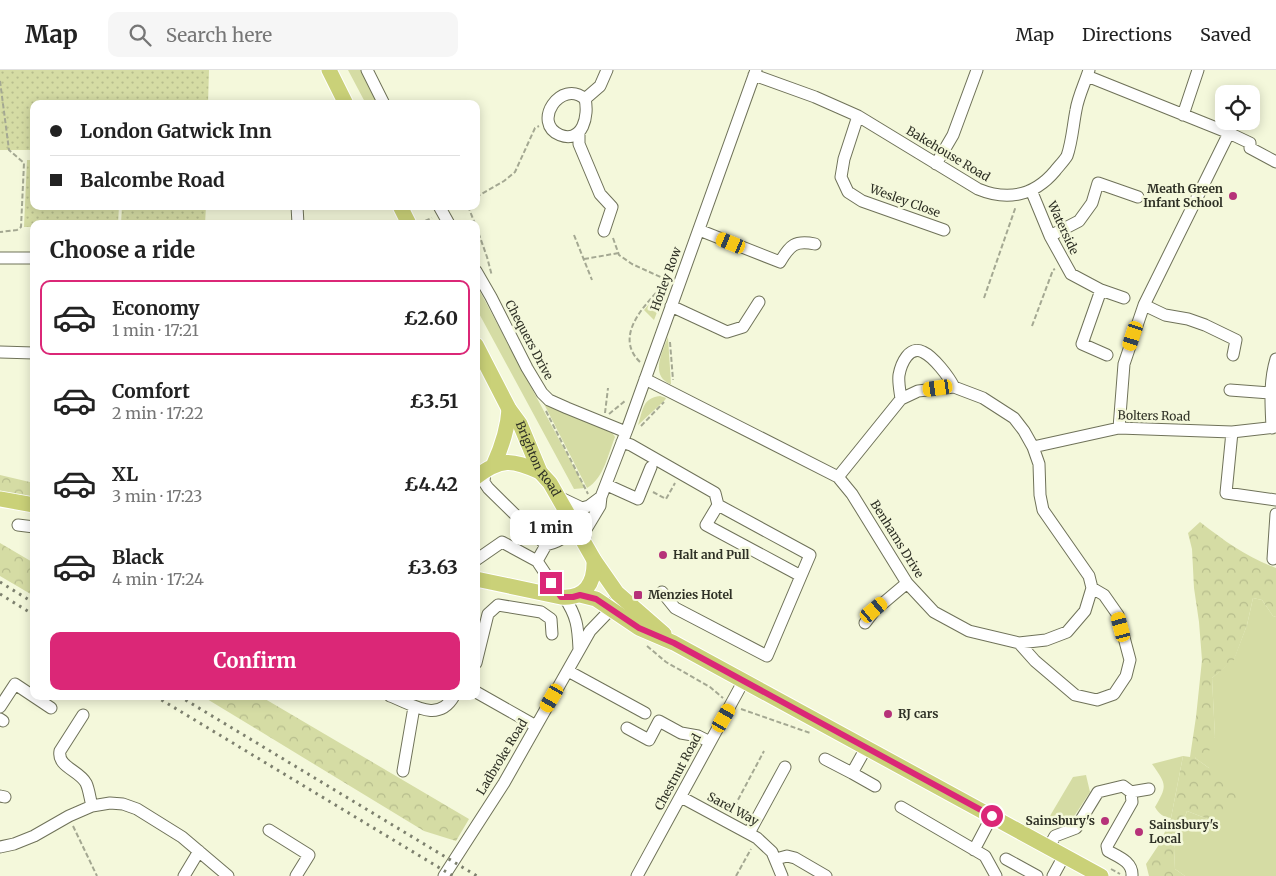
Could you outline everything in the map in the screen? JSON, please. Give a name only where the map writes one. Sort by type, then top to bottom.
[{"type":"main road","points":[[328,70],[344,100]]},
{"type":"main road","name":"Brighton Road","points":[[480,354],[509,409],[520,424],[540,472],[550,483],[594,560],[617,593],[674,643]]},
{"type":"main road","name":"Brighton Road","points":[[485,470],[508,426],[509,409]]},
{"type":"main road","points":[[485,470],[512,462],[525,465],[540,472]]},
{"type":"main road","points":[[0,499],[30,504]]},
{"type":"main road","points":[[580,595],[591,582],[595,569],[594,560]]},
{"type":"main road","points":[[480,580],[562,597],[580,595],[596,599],[639,628],[674,643],[1101,876]]},
{"type":"street","points":[[367,70],[382,100]]},
{"type":"street","points":[[585,99],[600,86],[607,70]]},
{"type":"street","points":[[936,164],[953,135],[977,70]]},
{"type":"street","points":[[1183,115],[1198,70]]},
{"type":"street","name":"Bakehouse Road","points":[[755,72],[858,116],[978,189],[990,194],[1005,196],[1014,196],[1031,190],[1048,179],[1066,157],[1076,109],[1088,73]]},
{"type":"street","name":"Horley Row","points":[[585,543],[585,531],[600,506],[596,497],[607,485],[755,72]]},
{"type":"street","points":[[1088,73],[1183,115],[1225,131],[1250,143],[1250,148],[1276,162]]},
{"type":"street","points":[[573,93],[585,99],[587,114],[585,123],[579,132],[572,136],[559,134],[554,131],[548,122],[550,108],[557,98],[573,93]]},
{"type":"street","name":"Wesley Close","points":[[858,116],[844,159],[841,177],[848,192],[862,201],[944,230]]},
{"type":"street","points":[[1119,428],[1124,364],[1144,306],[1225,131]]},
{"type":"street","points":[[579,132],[579,144],[600,194],[612,207],[604,231]]},
{"type":"street","points":[[1050,236],[1079,221],[1092,203],[1098,183],[1138,197]]},
{"type":"street","name":"Waterside","points":[[1031,190],[1050,236],[1071,274],[1101,290],[1124,298]]},
{"type":"street","points":[[699,230],[780,262],[788,249],[796,244],[804,242],[815,244]]},
{"type":"street","points":[[0,258],[30,258]]},
{"type":"street","name":"Chequers Drive","points":[[480,278],[527,368],[542,393],[549,400],[624,437],[632,444],[715,493],[718,505]]},
{"type":"street","points":[[1101,290],[1082,344],[1106,355]]},
{"type":"street","points":[[671,306],[728,332],[743,327],[759,302]]},
{"type":"street","points":[[1144,306],[1165,315],[1188,319],[1205,325],[1236,340]]},
{"type":"street","points":[[1234,355],[1236,340],[1241,328]]},
{"type":"street","points":[[901,398],[899,375],[906,356],[914,351],[923,352],[948,375],[954,387]]},
{"type":"street","points":[[0,352],[30,352]]},
{"type":"street","points":[[1274,428],[1270,393],[1272,370],[1276,359]]},
{"type":"street","name":"Benhams Drive","points":[[645,379],[838,477],[852,494],[907,583],[934,612],[969,631],[1019,643],[1046,640],[1067,632],[1085,611],[1092,588]]},
{"type":"street","points":[[838,477],[901,398],[918,391],[954,387],[983,398],[1014,418],[1024,430],[1033,446],[1039,464],[1040,495],[1043,510],[1089,576],[1092,588],[1104,595],[1118,615],[1130,660],[1126,676],[1114,694],[1097,700],[1075,695],[1035,661],[1019,643]]},
{"type":"street","points":[[1230,390],[1270,393]]},
{"type":"street","name":"Bolters Road","points":[[1033,446],[1119,428],[1232,432],[1274,428]]},
{"type":"street","points":[[1232,432],[1226,493],[1276,500]]},
{"type":"street","points":[[607,485],[638,499],[651,468]]},
{"type":"street","points":[[485,470],[484,482],[488,488],[546,545]]},
{"type":"street","points":[[558,497],[582,508],[589,506],[596,497]]},
{"type":"street","points":[[662,592],[675,608],[767,656],[810,555],[718,505],[706,525],[801,576]]},
{"type":"street","points":[[1273,559],[1276,514]]},
{"type":"street","points":[[480,557],[502,542],[537,560],[546,545],[558,543],[566,535],[570,520]]},
{"type":"street","points":[[18,525],[30,526]]},
{"type":"street","name":"Ladbroke Road","points":[[537,560],[571,608],[578,622],[579,649]]},
{"type":"street","points":[[865,623],[874,610],[907,583]]},
{"type":"street","name":"Ladbroke Road","points":[[444,876],[504,783],[590,631],[616,605],[617,593]]},
{"type":"street","points":[[480,647],[488,614],[498,605],[541,612],[551,619],[552,634]]},
{"type":"street","points":[[568,671],[645,713]]},
{"type":"street","name":"Chestnut Road","points":[[637,876],[743,682]]},
{"type":"street","points":[[0,707],[15,684],[30,694]]},
{"type":"street","points":[[480,694],[536,726]]},
{"type":"street","points":[[39,700],[51,708]]},
{"type":"street","points":[[399,700],[414,707],[435,711],[447,706],[451,700]]},
{"type":"street","points":[[403,771],[414,707]]},
{"type":"street","points":[[83,715],[60,751],[59,757],[60,761],[78,773],[86,783],[92,806]]},
{"type":"street","points":[[627,728],[649,740],[659,721],[681,733],[698,736],[710,742]]},
{"type":"street","points":[[852,773],[866,748]]},
{"type":"street","points":[[825,759],[876,786]]},
{"type":"street","points":[[753,836],[759,816],[785,767]]},
{"type":"street","points":[[1048,847],[1055,836],[1076,828],[1098,792],[1123,786],[1131,792],[1149,789]]},
{"type":"street","points":[[1131,792],[1132,802],[1107,846],[1108,851],[1128,862],[1132,876]]},
{"type":"street","name":"Sarel Way","points":[[681,797],[753,836],[772,852],[782,876]]},
{"type":"street","points":[[0,847],[34,836],[69,816],[92,806],[110,803],[123,804],[137,810],[182,837],[228,876]]},
{"type":"street","points":[[901,807],[985,856],[996,876]]},
{"type":"street","points":[[974,850],[992,816]]},
{"type":"street","points":[[269,830],[309,855],[296,876]]},
{"type":"street","points":[[184,876],[199,851]]},
{"type":"street","points":[[776,859],[787,856],[795,858],[826,876]]},
{"type":"street","points":[[1053,876],[1064,856]]},
{"type":"street","points":[[1006,859],[1037,876]]},
{"type":"path","points":[[0,81],[9,150],[24,163],[21,227],[17,230],[0,232]]},
{"type":"path","points":[[480,195],[504,182],[516,172],[535,128],[548,122]]},
{"type":"path","points":[[984,298],[1016,208],[1014,196]]},
{"type":"path","points":[[604,231],[614,239],[618,254],[632,264],[679,284]]},
{"type":"path","points":[[574,235],[592,280]]},
{"type":"path","points":[[480,237],[492,274],[495,292],[491,297]]},
{"type":"path","points":[[584,260],[618,254]]},
{"type":"path","points":[[1032,326],[1053,270],[1065,264]]},
{"type":"path","points":[[640,362],[633,353],[630,335],[632,324],[668,280]]},
{"type":"path","points":[[608,388],[606,417],[628,398]]},
{"type":"path","points":[[542,393],[542,402],[596,497]]},
{"type":"path","points":[[642,487],[666,499],[681,472]]},
{"type":"path","points":[[644,644],[666,662],[710,687],[730,706]]},
{"type":"path","points":[[728,821],[764,751]]},
{"type":"path","points":[[736,804],[759,816]]},
{"type":"path","points":[[69,816],[97,876]]},
{"type":"path","points":[[736,876],[753,836]]},
{"type":"green space","points":[[0,70],[209,70],[208,100],[30,100],[30,150],[0,150]]},
{"type":"green space","points":[[348,70],[362,70],[378,100],[364,100]]},
{"type":"green space","points":[[27,160],[30,160],[30,210],[119,210],[118,220],[30,220],[30,227],[24,227]]},
{"type":"green space","points":[[122,210],[206,210],[205,220],[121,220]]},
{"type":"green space","points":[[662,289],[665,292],[654,320],[644,310]]},
{"type":"green space","points":[[480,291],[585,488],[574,489],[480,315]]},
{"type":"green space","points":[[668,337],[671,384],[660,375],[659,369],[659,363]]},
{"type":"green space","points":[[660,396],[666,398],[665,400],[638,425],[646,402]]},
{"type":"green space","points":[[543,402],[610,429],[615,437],[608,458],[598,478],[587,488]]},
{"type":"green space","points":[[0,475],[30,482],[30,499],[0,494]]},
{"type":"green space","points":[[1200,522],[1236,548],[1276,568],[1276,617],[1273,616],[1262,600],[1253,598],[1247,625],[1234,660],[1212,678],[1215,737],[1210,750],[1195,758],[1236,783],[1236,810],[1218,823],[1187,811],[1174,848],[1175,869],[1185,876],[1149,876],[1146,864],[1160,843],[1171,818],[1183,756],[1190,757],[1196,717],[1202,660],[1194,588],[1192,549],[1188,533]]},
{"type":"green space","points":[[0,543],[30,561],[30,594],[0,576]]},
{"type":"green space","points":[[1253,598],[1262,600],[1273,616],[1276,617],[1276,876],[1185,876],[1175,869],[1174,848],[1187,811],[1218,823],[1209,768],[1195,758],[1215,737],[1212,678],[1234,659],[1247,625]]},
{"type":"green space","points":[[209,700],[267,700],[469,819],[456,841],[424,831]]},
{"type":"green space","points":[[1183,756],[1171,818],[1168,818],[1158,812],[1155,807],[1162,794],[1164,785],[1152,764]]},
{"type":"green space","points":[[1086,775],[1090,792],[1073,818],[1049,828],[1044,826],[1073,777]]},
{"type":"railway","points":[[0,582],[30,601]]},
{"type":"railway","points":[[0,594],[30,613]]},
{"type":"railway","points":[[162,700],[453,876]]},
{"type":"railway","points":[[186,700],[477,876]]},
{"type":"place","name":"Meath Green Infant School","points":[[1233,196]]},
{"type":"place","name":"Halt and Pull","points":[[663,555]]},
{"type":"place","name":"Menzies Hotel","points":[[638,595]]},
{"type":"place","name":"RJ cars","points":[[888,714]]},
{"type":"place","name":"Sainsbury's","points":[[1105,821]]},
{"type":"place","name":"Sainsbury's Local","points":[[1139,832]]},
{"type":"route","points":[[551,583],[561,597],[580,595],[596,599],[639,628],[674,643],[992,816]]}]
